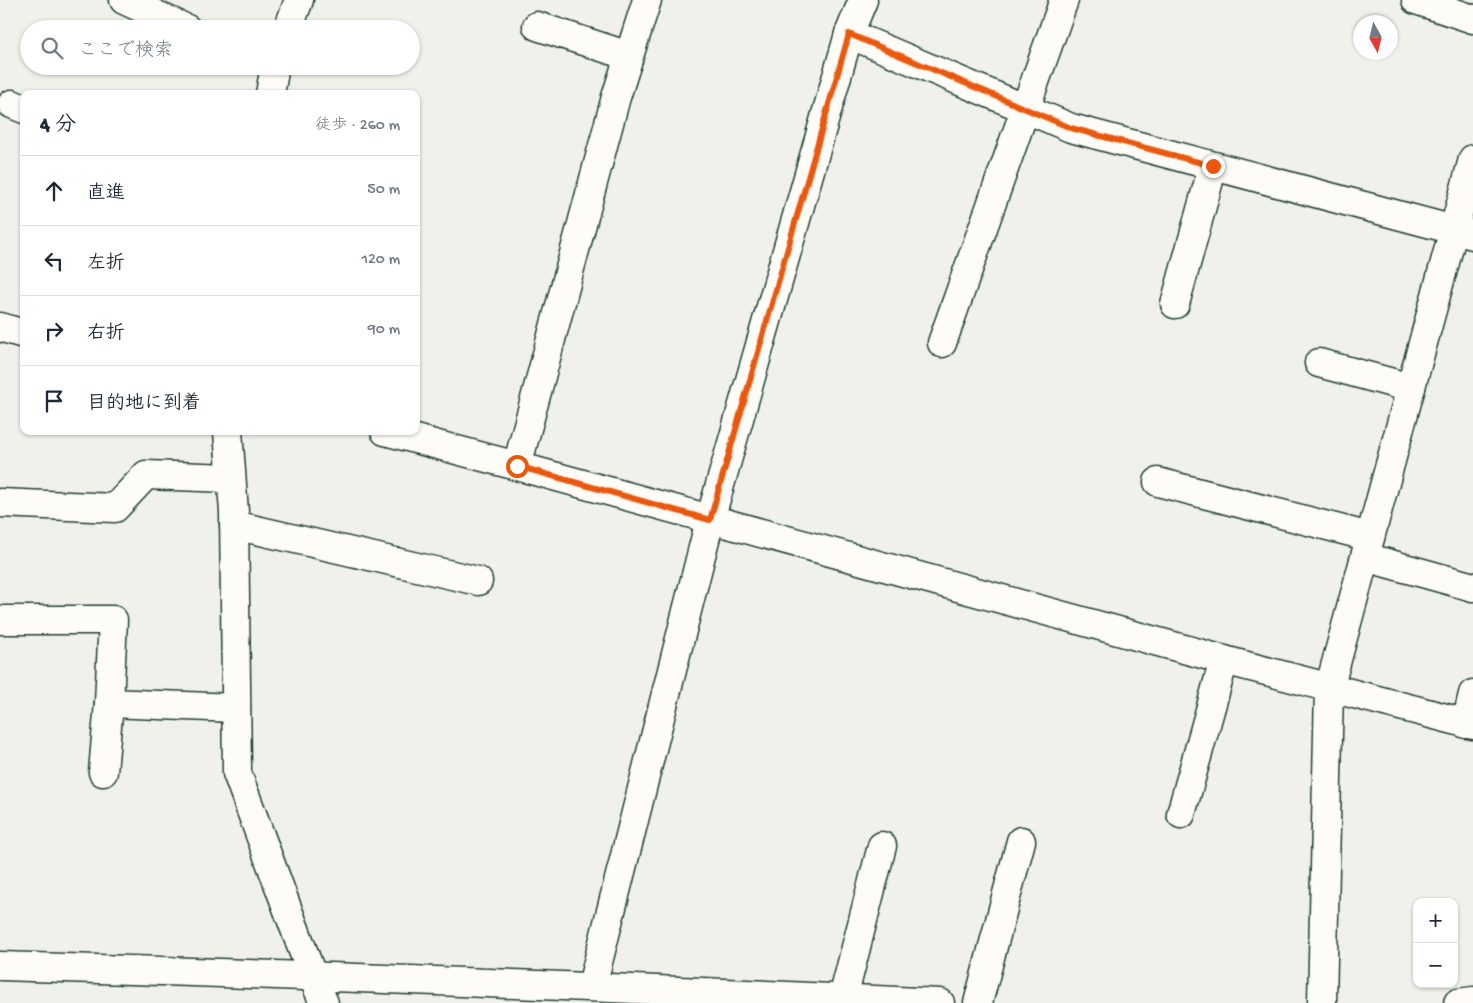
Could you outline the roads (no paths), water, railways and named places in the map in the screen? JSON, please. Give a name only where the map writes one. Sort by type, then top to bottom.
[{"type":"street","points":[[124,0],[167,20]]},
{"type":"street","points":[[291,20],[299,0]]},
{"type":"street","points":[[517,466],[614,107],[647,0]]},
{"type":"street","points":[[592,986],[710,520],[849,34],[863,0]]},
{"type":"street","points":[[942,343],[1064,0]]},
{"type":"street","points":[[1416,0],[1473,19]]},
{"type":"street","points":[[536,26],[629,56]]},
{"type":"street","points":[[849,34],[1071,128],[1463,232]]},
{"type":"street","points":[[1322,1003],[1329,689],[1411,388],[1463,232],[1473,158]]},
{"type":"street","points":[[1175,304],[1213,166]]},
{"type":"street","points":[[0,327],[20,333]]},
{"type":"street","points":[[1319,363],[1411,388]]},
{"type":"street","points":[[228,435],[234,525],[237,773],[324,1003]]},
{"type":"street","points":[[400,435],[1329,689],[1470,724],[1473,694]]},
{"type":"street","points":[[0,503],[115,508],[146,475],[231,478]]},
{"type":"street","points":[[1158,482],[1367,547],[1473,587]]},
{"type":"street","points":[[234,525],[478,581]]},
{"type":"street","points":[[0,620],[113,620],[103,772]]},
{"type":"street","points":[[1181,814],[1224,660]]},
{"type":"street","points":[[109,703],[236,708]]},
{"type":"street","points":[[978,1003],[1021,841]]},
{"type":"street","points":[[843,998],[882,846]]},
{"type":"street","points":[[0,966],[312,975],[592,986],[940,1003]]},
{"type":"street","points":[[1458,1003],[1473,1001]]}]
